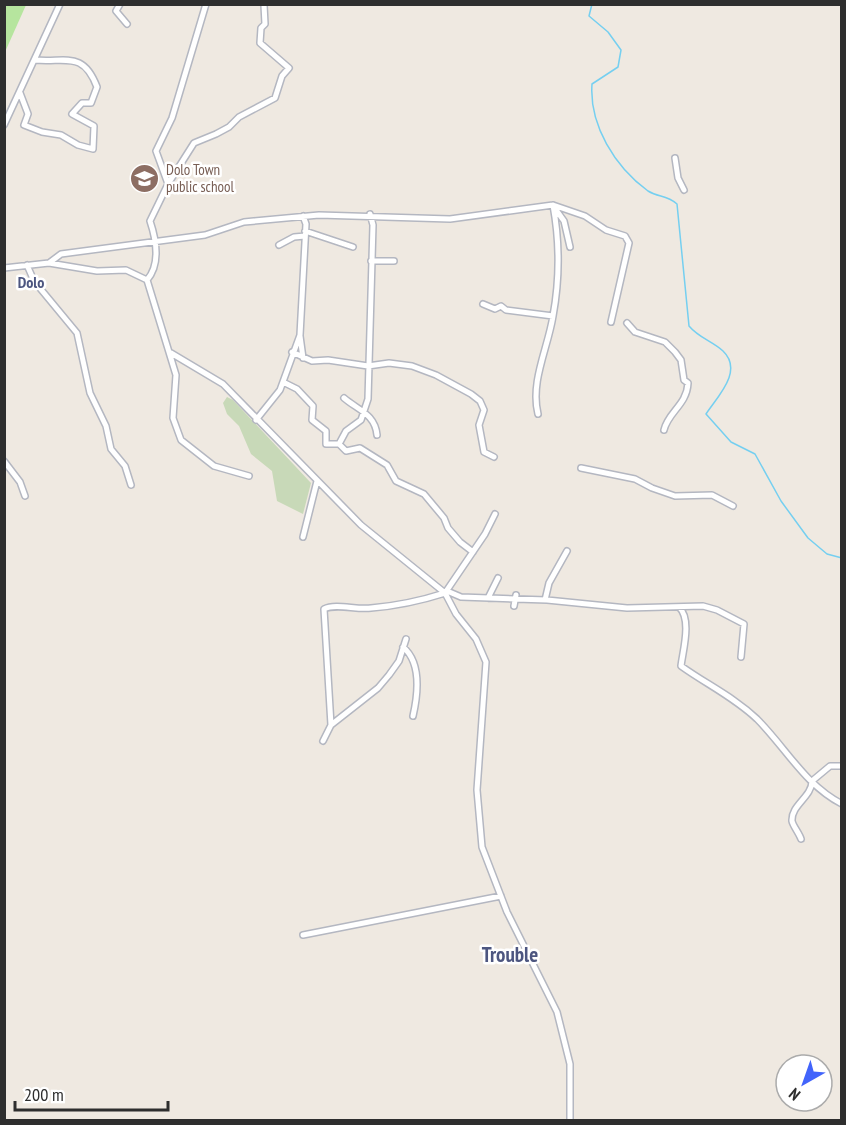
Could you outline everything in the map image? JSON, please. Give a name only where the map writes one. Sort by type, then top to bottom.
[{"type":"street","points":[[4,126],[60,4]]},
{"type":"street","points":[[120,4],[116,10],[127,24]]},
{"type":"street","points":[[168,184],[156,151],[172,118],[206,4]]},
{"type":"street","points":[[147,280],[152,274],[157,242],[150,220],[168,184],[194,143],[216,134],[238,117],[275,98],[282,76],[289,68],[260,43],[261,28],[265,24],[264,5]]},
{"type":"street","points":[[20,93],[28,114],[24,124],[42,132],[61,135],[78,146],[93,149],[94,126],[72,114],[82,103],[91,103],[97,87],[93,77],[80,63],[69,58],[54,62],[35,60]]},
{"type":"street","points":[[675,158],[678,178],[684,190]]},
{"type":"street","points":[[49,263],[61,254],[205,235],[244,222],[303,216],[370,214],[450,219],[553,206],[585,216],[606,230],[625,236],[629,243],[611,322]]},
{"type":"street","points":[[553,206],[564,221],[570,248]]},
{"type":"street","points":[[538,414],[534,399],[553,316],[559,239],[553,206]]},
{"type":"street","points":[[339,444],[346,432],[358,423],[368,399],[373,225],[370,214]]},
{"type":"street","points":[[303,216],[305,233],[300,335],[303,358]]},
{"type":"street","points":[[279,245],[305,233],[353,247]]},
{"type":"street","points":[[371,261],[394,261]]},
{"type":"street","points":[[4,268],[49,263],[97,271],[126,270],[147,280],[176,375],[173,418],[181,440],[214,466],[249,476]]},
{"type":"street","points":[[27,265],[34,281],[77,333],[90,393],[106,426],[111,449],[124,466],[131,485]]},
{"type":"street","points":[[483,304],[495,309],[501,306],[506,310],[553,316]]},
{"type":"street","points":[[627,323],[635,332],[665,342],[681,360],[684,380],[688,382],[688,392],[677,412],[667,421],[664,430]]},
{"type":"street","points":[[256,420],[280,390],[300,335]]},
{"type":"street","points":[[292,352],[312,362],[328,360],[368,366],[389,363],[412,366],[471,394],[480,401],[484,410],[479,425],[484,453],[494,457]]},
{"type":"street","points":[[171,353],[223,384],[361,525],[446,592],[461,597],[545,600],[627,608],[703,606],[717,610],[744,624],[741,657]]},
{"type":"street","points":[[283,382],[297,388],[313,406],[312,420],[326,431],[326,444],[339,444],[346,451],[360,448],[387,465],[396,481],[424,494],[444,518],[448,528],[473,552]]},
{"type":"street","points":[[344,398],[364,410],[376,427],[377,435]]},
{"type":"street","points":[[4,461],[20,482],[25,496]]},
{"type":"street","points":[[581,468],[633,478],[675,496],[711,495],[733,506]]},
{"type":"street","points":[[303,537],[317,481]]},
{"type":"street","points":[[331,725],[324,609],[330,606],[368,609],[401,604],[446,592],[495,514]]},
{"type":"street","points":[[545,600],[549,583],[567,551]]},
{"type":"street","points":[[488,598],[498,578]]},
{"type":"street","points":[[446,592],[456,614],[476,639],[486,662],[477,790],[482,847],[501,896],[557,1012],[570,1064],[570,1120]]},
{"type":"street","points":[[679,607],[682,610],[685,624],[681,666],[721,690],[757,719],[817,789],[842,804]]},
{"type":"street","points":[[323,741],[331,725],[378,688],[399,661],[406,639]]},
{"type":"street","points":[[403,647],[410,658],[417,679],[418,691],[413,716]]},
{"type":"street","points":[[801,839],[792,822],[811,791],[812,781],[830,766],[842,766]]},
{"type":"street","points":[[303,935],[501,896]]},
{"type":"green space","points":[[4,5],[26,5],[5,52]]},
{"type":"green space","points":[[227,397],[233,400],[311,483],[303,514],[277,501],[272,471],[251,454],[239,426],[227,414],[223,403]]},
{"type":"waterway","points":[[592,4],[589,16],[608,32],[621,50],[618,67],[592,84],[592,99],[600,130],[615,157],[636,181],[648,191],[677,204],[689,326],[723,351],[729,359],[730,375],[722,392],[706,414],[731,442],[755,454],[781,501],[808,538],[827,554],[842,558]]},
{"type":"place","name":"Dolo Town public school","points":[[145,178]]},
{"type":"district","name":"Dolo","points":[[31,282]]},
{"type":"district","name":"Trouble","points":[[510,954]]}]
